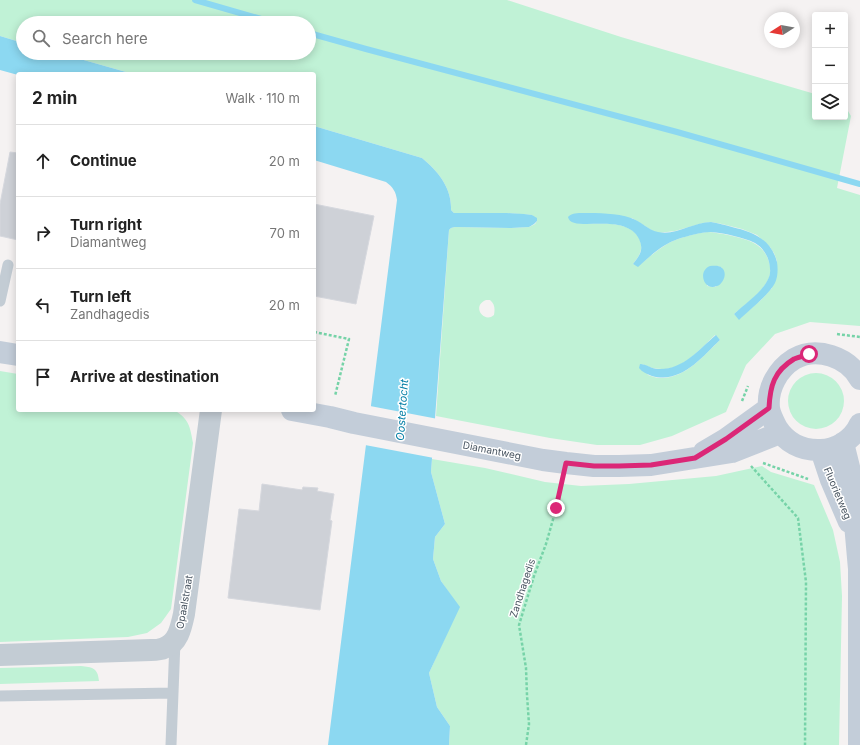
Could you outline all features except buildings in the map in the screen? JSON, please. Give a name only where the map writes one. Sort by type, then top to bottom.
[{"type":"street","points":[[0,352],[16,355]]},
{"type":"street","points":[[857,369],[838,358],[824,354],[809,354],[795,358],[783,367],[774,379],[770,393],[769,408],[773,421],[780,433],[790,442],[802,448],[812,450],[832,448],[843,443],[852,436],[860,424]]},
{"type":"street","name":"Diamantweg","points":[[695,458],[726,439],[769,408]]},
{"type":"street","name":"Opaalstraat","points":[[0,655],[151,650],[164,648],[175,641],[184,614],[211,412]]},
{"type":"street","name":"Diamantweg","points":[[303,412],[330,417],[354,424],[514,455],[594,466],[651,465],[732,452],[780,433]]},
{"type":"street","name":"Fluorietweg","points":[[843,443],[851,475],[859,569],[859,745]]},
{"type":"street","name":"Fluorietweg","points":[[821,450],[831,480],[856,535]]},
{"type":"lane","points":[[0,301],[8,265]]},
{"type":"lane","points":[[171,745],[175,641]]},
{"type":"lane","points":[[0,696],[173,693]]},
{"type":"path","points":[[316,332],[348,340],[330,417]]},
{"type":"path","points":[[748,462],[798,518],[806,582],[805,745]]},
{"type":"path","points":[[762,462],[813,480]]},
{"type":"path","name":"Zandhagedis","points":[[526,745],[529,724],[526,668],[519,625],[534,576],[546,544],[566,463]]},
{"type":"green space","points":[[0,0],[507,0],[621,37],[812,93],[812,120],[848,120],[848,111],[851,116],[837,188],[860,195],[860,326],[810,322],[775,334],[746,365],[726,412],[672,436],[640,445],[597,445],[550,438],[436,416],[449,230],[455,227],[529,227],[537,221],[532,215],[507,213],[454,213],[451,210],[449,194],[443,181],[422,158],[316,127],[316,72],[126,72],[84,60],[316,60],[316,16],[16,16],[16,41],[0,36]],"holes":[[[632,218],[659,233],[675,231],[711,222],[742,229],[757,235],[770,247],[777,261],[772,288],[761,300],[739,319],[734,314],[761,290],[765,285],[770,272],[770,265],[767,256],[759,246],[741,238],[712,232],[700,233],[672,241],[638,266],[633,264],[639,255],[641,245],[639,238],[634,232],[620,225],[603,223],[578,224]],[[710,266],[718,266],[722,268],[716,287],[707,286]],[[486,300],[490,300],[493,303],[494,315],[486,317],[483,316],[479,310],[482,303]],[[715,335],[720,340],[693,365],[678,375],[660,378],[654,377],[648,375],[642,364],[654,368],[664,369],[674,367],[691,357]]]},
{"type":"green space","points":[[0,371],[16,374],[16,412],[179,413],[188,424],[193,443],[171,609],[161,623],[147,633],[128,637],[0,642]]},
{"type":"green space","points":[[816,373],[827,375],[836,381],[842,390],[844,401],[842,412],[836,421],[827,427],[816,429],[805,427],[796,421],[790,412],[788,401],[790,390],[796,381],[805,375]]},
{"type":"green space","points":[[432,459],[485,468],[545,482],[581,486],[629,484],[716,476],[762,466],[771,472],[814,485],[833,530],[840,562],[842,596],[839,745],[449,745],[450,726],[437,707],[429,673],[459,607],[441,581],[433,559],[435,537],[445,524],[431,472]]},
{"type":"green space","points":[[81,666],[94,669],[97,673],[99,681],[0,684],[0,668]]},
{"type":"water","points":[[0,36],[16,41],[16,60],[84,60],[126,72],[16,72],[16,74],[0,70]]},
{"type":"water","name":"Oostertocht","points":[[316,127],[422,158],[443,181],[449,194],[451,210],[454,213],[524,214],[532,215],[537,218],[537,221],[529,227],[455,227],[449,230],[431,472],[445,524],[435,537],[433,559],[441,581],[460,607],[429,673],[437,707],[450,726],[449,745],[328,745],[397,200],[394,190],[386,182],[316,161]]},
{"type":"water","points":[[577,213],[607,214],[635,219],[651,229],[665,233],[711,222],[747,231],[766,242],[774,254],[778,272],[775,283],[772,288],[739,320],[734,314],[763,288],[770,275],[768,259],[764,251],[758,245],[745,239],[727,234],[711,232],[698,233],[667,244],[638,267],[633,264],[639,255],[641,246],[639,239],[632,231],[622,226],[611,224],[578,224],[571,222],[568,217]]},
{"type":"water","points":[[710,266],[719,266],[724,270],[724,278],[717,286],[709,286],[704,280],[704,272]]},
{"type":"water","points":[[716,335],[720,340],[690,368],[681,373],[672,376],[652,376],[643,372],[639,368],[640,364],[658,369],[683,363]]},
{"type":"pier","points":[[370,406],[438,419],[434,458],[365,445]]},
{"type":"waterway","points":[[195,0],[251,16]]},
{"type":"waterway","points":[[316,35],[677,132],[860,184]]},
{"type":"route","points":[[556,508],[566,463],[594,466],[651,465],[695,458],[726,439],[769,408],[770,393],[774,379],[783,367],[795,358],[809,354]]}]
